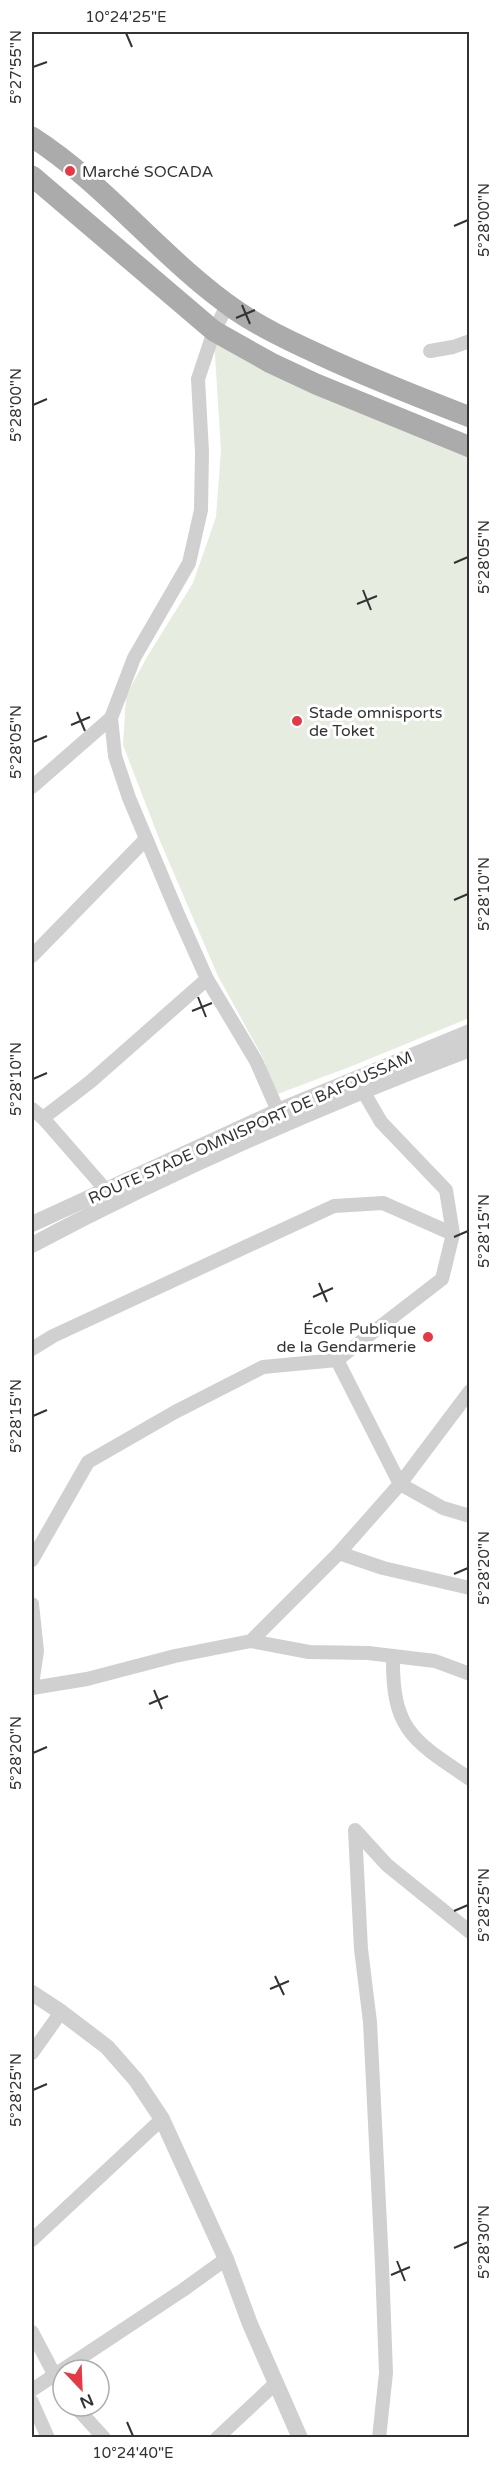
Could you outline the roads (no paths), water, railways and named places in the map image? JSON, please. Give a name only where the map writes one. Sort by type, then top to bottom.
[{"type":"main road","points":[[32,137],[87,181],[181,266],[228,304],[273,333],[360,374],[470,417]]},
{"type":"main road","points":[[32,176],[214,331],[271,363],[316,384],[470,447]]},
{"type":"street","points":[[228,304],[214,331],[198,379],[202,452],[201,510],[189,563],[134,658],[111,718],[115,756],[146,839],[207,979],[256,1061],[281,1118]]},
{"type":"street","points":[[430,351],[470,341]]},
{"type":"street","points":[[32,787],[111,718]]},
{"type":"street","points":[[32,956],[146,839]]},
{"type":"street","points":[[43,1118],[90,1082],[207,979]]},
{"type":"street","name":"ROUTE STADE OMNISPORT DE BAFOUSSAM","points":[[32,1245],[281,1118],[470,1032]]},
{"type":"street","name":"ROUTE STADE OMNISPORT DE BAFOUSSAM","points":[[32,1224],[105,1189],[281,1118],[363,1091],[470,1049]]},
{"type":"street","points":[[32,1560],[88,1462],[175,1412],[263,1366],[337,1360],[442,1279],[453,1234],[446,1190],[381,1122],[363,1091]]},
{"type":"street","points":[[32,1109],[43,1118],[105,1189]]},
{"type":"street","points":[[32,1349],[53,1336],[334,1206],[383,1203],[453,1234]]},
{"type":"street","points":[[337,1360],[400,1484],[443,1508],[470,1516]]},
{"type":"street","points":[[251,1641],[339,1553],[400,1484],[470,1391]]},
{"type":"street","points":[[339,1553],[383,1568],[470,1588]]},
{"type":"street","points":[[32,1604],[37,1651],[32,1687],[87,1679],[175,1656],[251,1641],[309,1652],[393,1656],[435,1661],[470,1674]]},
{"type":"street","points":[[393,1656],[393,1684],[403,1723],[421,1743],[470,1779]]},
{"type":"street","points":[[379,2438],[386,2373],[382,2265],[370,2022],[361,1949],[355,1830],[387,1865],[470,1932]]},
{"type":"street","points":[[32,1993],[107,2047],[136,2080],[162,2119],[226,2259],[250,2324],[300,2438]]},
{"type":"street","points":[[32,2053],[61,2012]]},
{"type":"street","points":[[32,2240],[162,2119]]},
{"type":"street","points":[[80,2358],[226,2259]]},
{"type":"street","points":[[32,2332],[51,2372]]},
{"type":"street","points":[[32,2390],[51,2377]]},
{"type":"street","points":[[217,2438],[276,2384]]},
{"type":"street","points":[[32,2402],[48,2438]]},
{"type":"street","points":[[86,2418],[104,2438]]},
{"type":"place","name":"Marché SOCADA","points":[[70,171]]},
{"type":"place","name":"Stade omnisports de Toket","points":[[297,721]]},
{"type":"place","name":"École Publique de la Gendarmerie","points":[[428,1337]]}]
